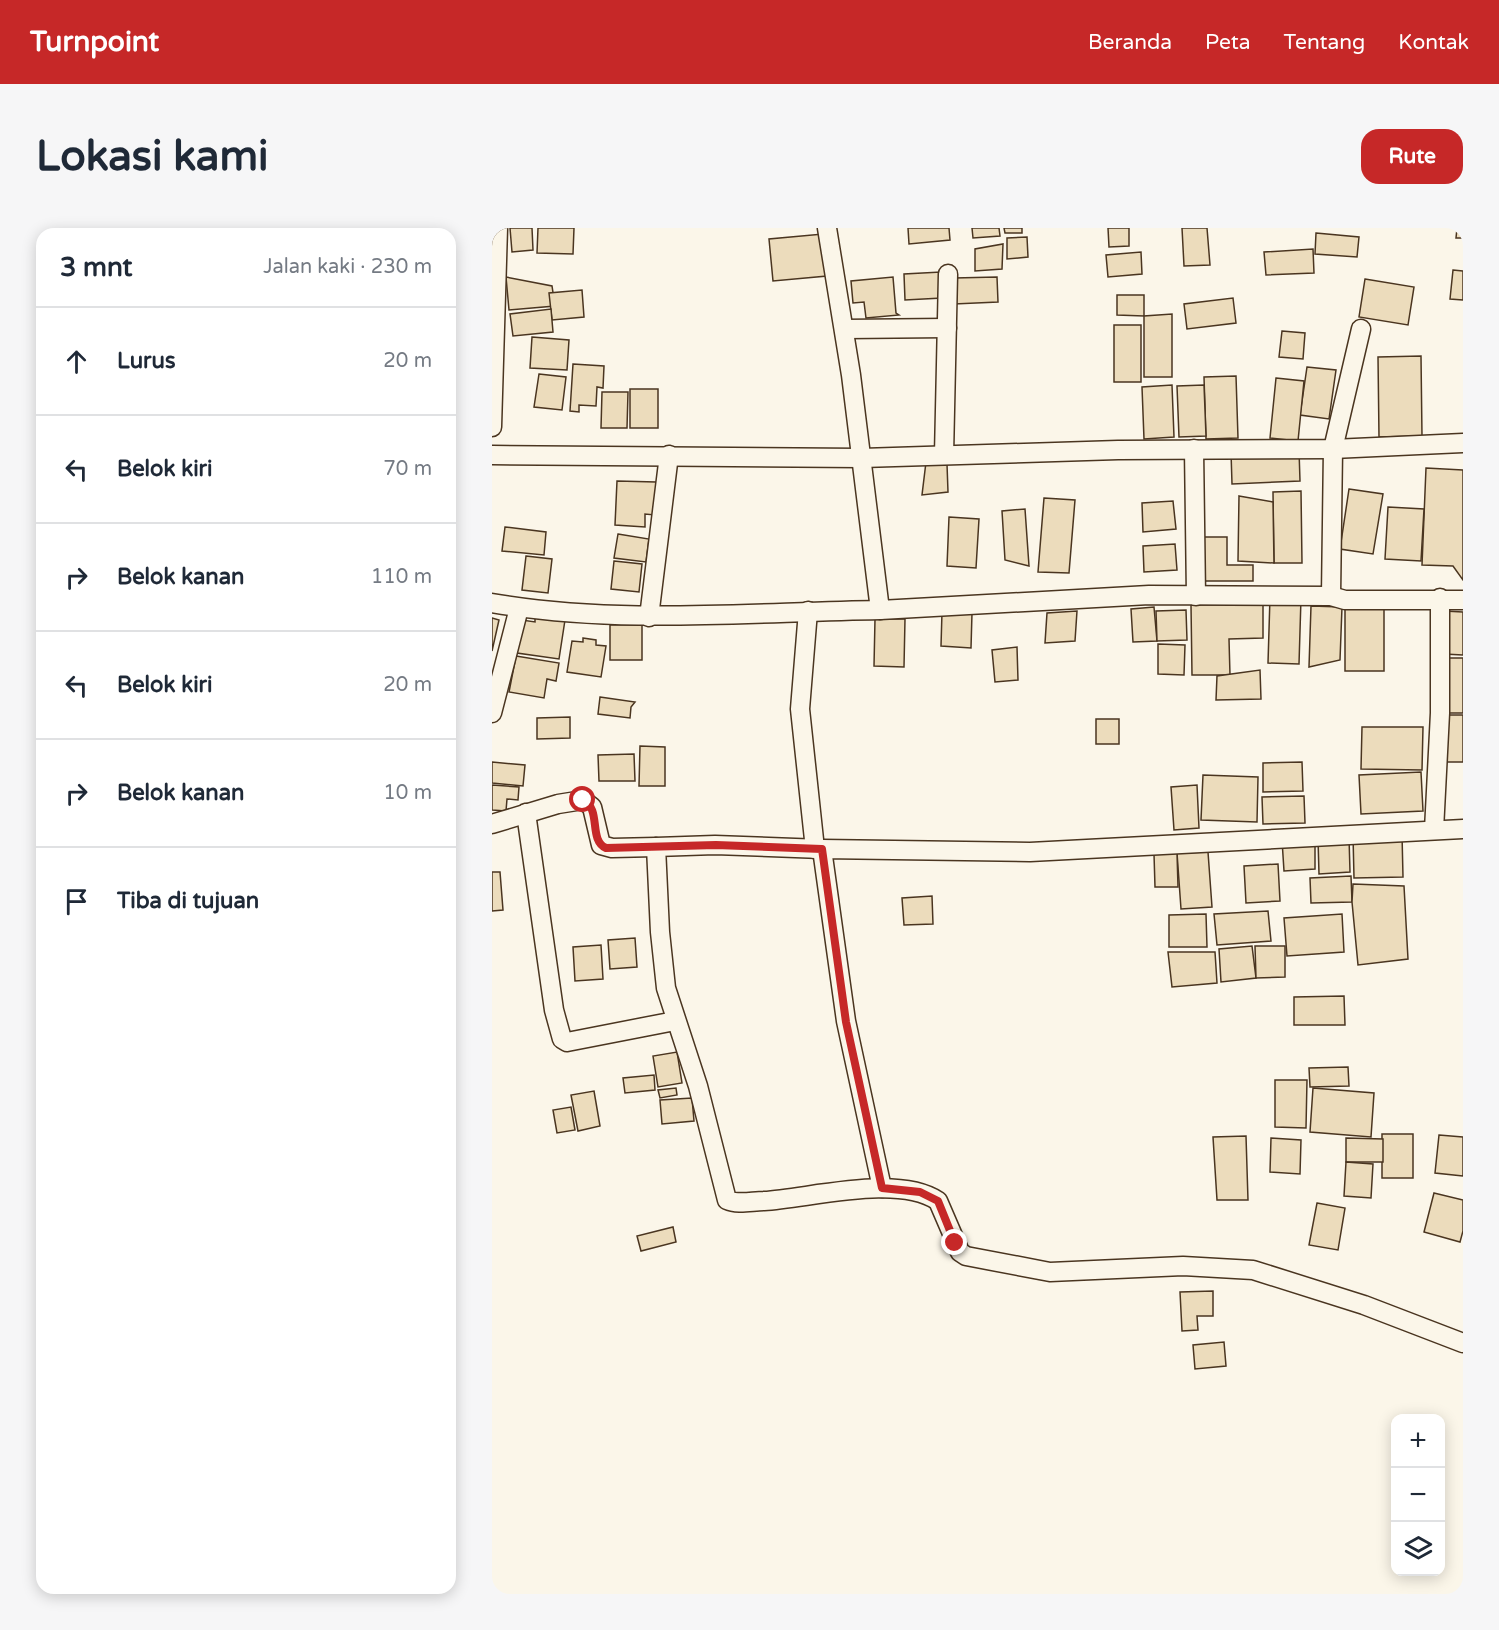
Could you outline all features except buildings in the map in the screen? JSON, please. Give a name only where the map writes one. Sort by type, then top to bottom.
[{"type":"street","points":[[492,422],[498,228]]},
{"type":"street","points":[[827,228],[845,329],[880,610]]},
{"type":"street","points":[[944,455],[948,274]]},
{"type":"street","points":[[845,329],[947,328]]},
{"type":"street","points":[[1331,596],[1333,449],[1361,329]]},
{"type":"street","points":[[492,455],[862,458],[1333,449],[1463,443]]},
{"type":"street","points":[[1194,450],[1196,596]]},
{"type":"street","points":[[649,617],[669,455]]},
{"type":"street","points":[[492,603],[519,608],[649,617],[880,610],[1149,595],[1331,596],[1345,600],[1440,598],[1463,600]]},
{"type":"street","points":[[1434,830],[1440,713],[1440,598]]},
{"type":"street","points":[[492,713],[519,608]]},
{"type":"street","points":[[808,611],[800,709],[846,1022],[882,1188]]},
{"type":"street","points":[[492,824],[526,813],[583,800],[592,807],[601,845],[612,848],[716,845],[1030,852],[1317,839],[1463,829]]},
{"type":"street","points":[[526,813],[554,1010],[562,1039],[567,1042],[675,1021]]},
{"type":"street","points":[[656,847],[663,966],[675,1021],[698,1086],[727,1200],[740,1202],[791,1199],[882,1188],[920,1192],[938,1201],[960,1252],[966,1256],[1017,1263],[1050,1272],[1183,1266],[1253,1270],[1364,1305],[1463,1343]]},
{"type":"route","points":[[583,800],[592,807],[598,840],[606,848],[716,845],[822,849],[846,1022],[882,1188],[920,1192],[938,1201],[955,1243]]}]
